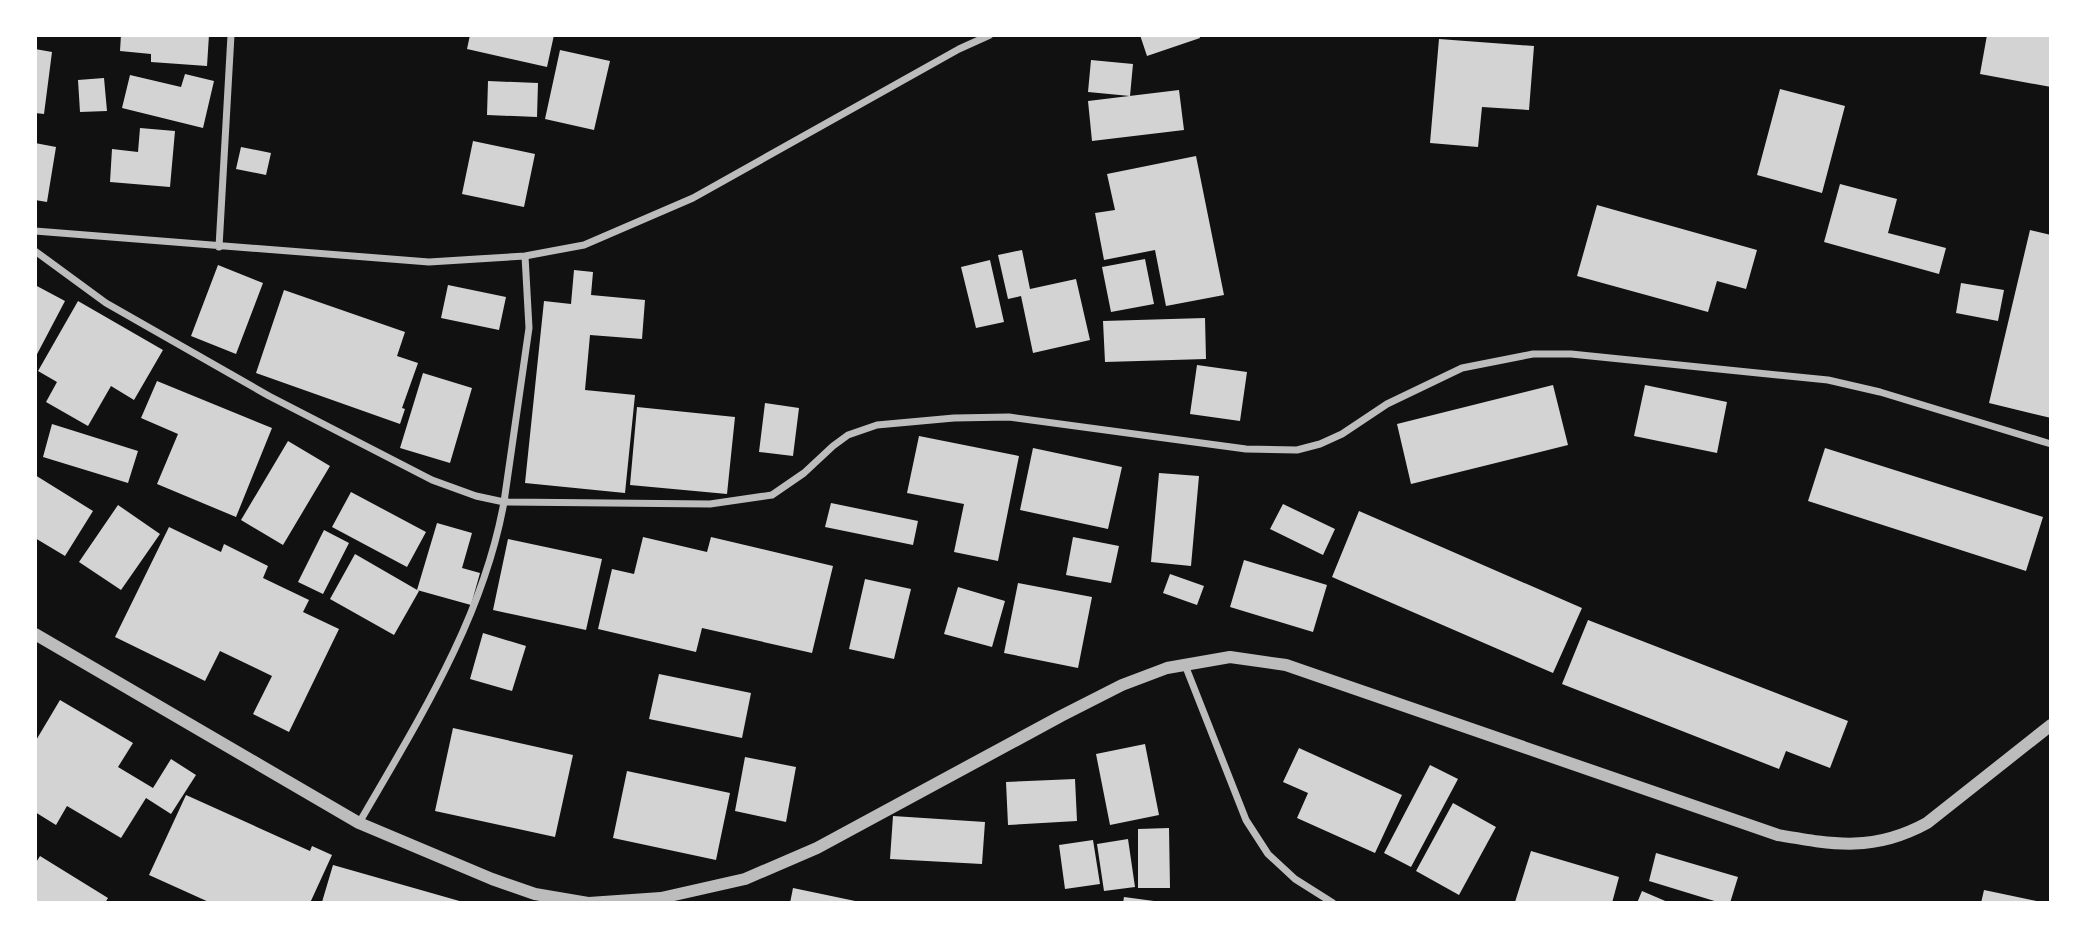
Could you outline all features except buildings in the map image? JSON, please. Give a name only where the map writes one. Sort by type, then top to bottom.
[{"type":"street","points":[[219,247],[231,35]]},
{"type":"street","points":[[35,231],[429,262],[526,256],[584,245],[692,198],[959,49],[990,35]]},
{"type":"street","points":[[35,251],[106,303],[269,396],[432,480],[464,493],[504,502],[710,504],[772,495],[804,473],[848,435],[877,425],[954,418],[1009,416],[1246,449],[1297,450],[1342,434],[1387,404],[1462,368],[1533,354],[1571,354],[1828,380],[1880,392],[2051,444]]},
{"type":"street","points":[[359,823],[454,655],[491,555],[504,502],[529,328],[526,256]]},
{"type":"street","points":[[35,634],[359,823],[492,879],[535,894],[589,903],[662,898],[745,879],[817,848],[1110,691],[1167,668],[1230,657],[1286,665],[1695,808],[1778,835],[1830,844],[1877,843],[1904,835],[1927,823],[2050,726]]},
{"type":"street","points":[[1185,665],[1246,820],[1268,854],[1295,879],[1333,903]]}]
